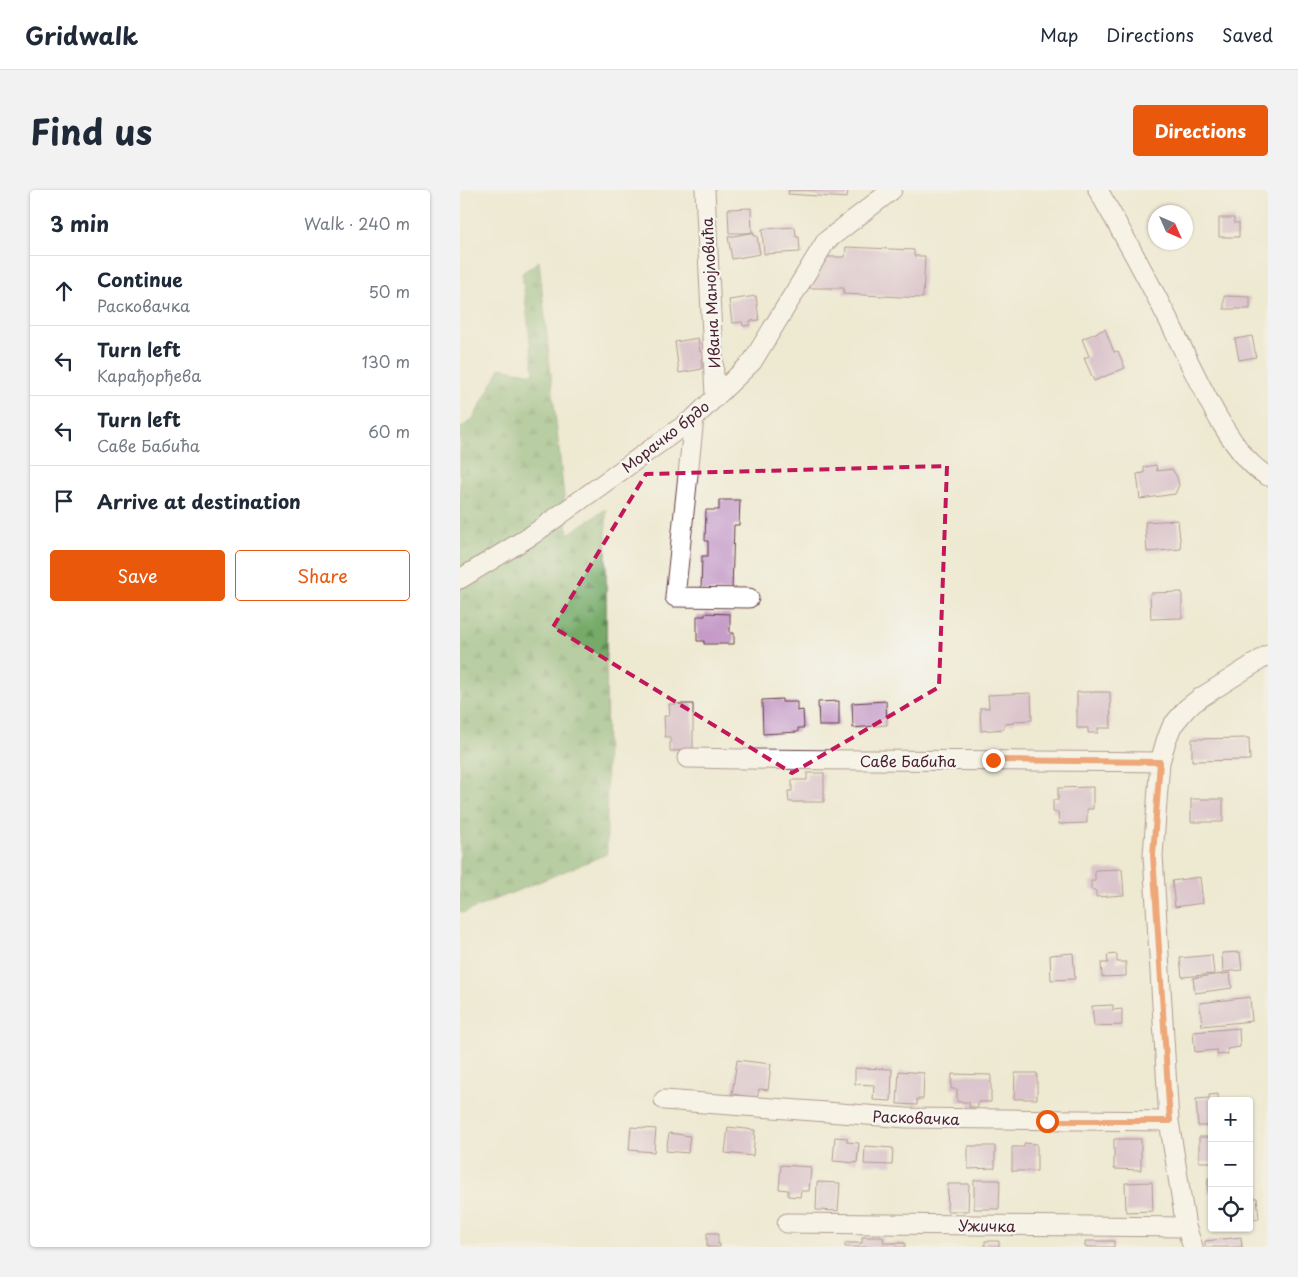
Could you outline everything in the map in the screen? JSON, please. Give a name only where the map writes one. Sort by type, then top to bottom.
[{"type":"street","name":"Ивана Манојловића","points":[[706,190],[715,396]]},
{"type":"street","name":"Морачко брдо","points":[[460,579],[532,536],[694,418],[752,362],[826,241],[892,190]]},
{"type":"street","points":[[1098,190],[1135,256],[1203,390],[1229,436],[1249,463],[1268,476]]},
{"type":"street","points":[[694,418],[674,597],[749,598]]},
{"type":"street","points":[[1193,1247],[1186,1227],[1170,1121],[1153,855],[1160,762],[1172,726],[1187,708],[1268,655]]},
{"type":"street","name":"Саве Бабића","points":[[687,758],[823,761],[993,760],[1160,762]]},
{"type":"street","name":"Расковачка","points":[[664,1100],[907,1118],[1170,1121]]},
{"type":"street","name":"Ужичка","points":[[787,1223],[1186,1227]]},
{"type":"highlighted area","points":[[947,466],[939,687],[792,773],[553,627],[646,474]]},
{"type":"green space","points":[[539,261],[568,534],[606,509],[607,854],[463,913],[460,911],[460,429],[474,417],[500,368],[534,374],[522,273]]},
{"type":"building","points":[[789,190],[848,190],[847,198],[788,194]]},
{"type":"building","points":[[751,208],[752,233],[729,233],[728,209]]},
{"type":"building","points":[[1219,218],[1234,218],[1234,223],[1239,223],[1239,237],[1219,237]]},
{"type":"building","points":[[795,227],[796,237],[799,237],[800,252],[764,254],[762,229]]},
{"type":"building","points":[[754,232],[754,236],[757,236],[760,254],[732,259],[728,237]]},
{"type":"building","points":[[846,247],[914,250],[914,256],[925,256],[923,298],[843,294],[844,288],[803,288],[828,257],[845,257]]},
{"type":"building","points":[[756,296],[759,320],[750,321],[750,325],[743,326],[742,322],[732,323],[729,300]]},
{"type":"building","points":[[1224,296],[1250,297],[1250,309],[1224,309]]},
{"type":"building","points":[[1105,329],[1114,352],[1118,351],[1125,368],[1094,381],[1084,358],[1089,356],[1082,339]]},
{"type":"building","points":[[1252,336],[1256,357],[1239,360],[1235,339]]},
{"type":"building","points":[[698,338],[700,352],[704,351],[705,358],[701,359],[702,369],[679,373],[675,342]]},
{"type":"building","points":[[1156,465],[1157,471],[1172,469],[1179,485],[1175,494],[1140,499],[1137,474],[1144,473],[1144,467]]},
{"type":"building","points":[[719,500],[740,500],[739,525],[734,525],[732,591],[701,591],[702,556],[708,556],[708,541],[705,541],[706,510],[719,510]]},
{"type":"building","points":[[1178,520],[1181,549],[1147,552],[1145,522]]},
{"type":"building","points":[[1182,592],[1182,618],[1151,619],[1150,593]]},
{"type":"building","points":[[705,613],[730,614],[730,633],[734,633],[734,644],[704,644],[704,641],[697,641],[697,616],[705,616]]},
{"type":"building","points":[[1077,692],[1110,692],[1111,728],[1098,728],[1098,733],[1088,733],[1088,728],[1077,728]]},
{"type":"building","points":[[1031,693],[1032,720],[1014,721],[1014,723],[1004,724],[1004,729],[981,731],[980,708],[989,708],[988,695]]},
{"type":"building","points":[[782,699],[782,702],[797,702],[797,711],[803,710],[804,728],[798,728],[798,732],[763,734],[762,700]]},
{"type":"building","points":[[839,701],[839,726],[819,726],[818,702]]},
{"type":"building","points":[[886,701],[887,725],[853,728],[852,703]]},
{"type":"building","points":[[669,704],[693,704],[693,750],[670,751],[670,737],[665,737],[664,716],[670,716]]},
{"type":"building","points":[[1249,738],[1250,760],[1192,761],[1192,739]]},
{"type":"building","points":[[807,773],[824,773],[824,802],[789,802],[788,791],[792,791],[792,780],[807,780]]},
{"type":"building","points":[[1093,787],[1093,809],[1087,809],[1087,823],[1059,824],[1058,812],[1053,812],[1053,800],[1058,800],[1058,788]]},
{"type":"building","points":[[1191,799],[1223,799],[1223,822],[1191,822]]},
{"type":"building","points":[[1122,869],[1124,895],[1096,897],[1096,890],[1091,890],[1091,881],[1095,881],[1095,870]]},
{"type":"building","points":[[1200,877],[1203,903],[1175,907],[1172,881]]},
{"type":"building","points":[[1240,952],[1242,970],[1223,972],[1222,953]]},
{"type":"building","points":[[1073,953],[1075,979],[1051,980],[1050,955]]},
{"type":"building","points":[[1117,954],[1117,962],[1126,962],[1126,976],[1102,977],[1101,963],[1108,963],[1107,955]]},
{"type":"building","points":[[1212,955],[1214,974],[1182,977],[1180,958]]},
{"type":"building","points":[[1230,973],[1232,988],[1195,993],[1193,978]]},
{"type":"building","points":[[1250,997],[1252,1021],[1202,1026],[1200,1003]]},
{"type":"building","points":[[1113,1005],[1113,1010],[1122,1009],[1122,1025],[1094,1026],[1092,1006]]},
{"type":"building","points":[[1239,1028],[1240,1047],[1227,1049],[1228,1054],[1217,1055],[1217,1050],[1195,1052],[1193,1032]]},
{"type":"building","points":[[737,1060],[771,1064],[768,1090],[759,1089],[757,1098],[732,1094]]},
{"type":"building","points":[[855,1068],[892,1069],[891,1101],[873,1100],[874,1085],[855,1084]]},
{"type":"building","points":[[899,1071],[924,1073],[923,1099],[917,1099],[917,1105],[897,1104]]},
{"type":"building","points":[[1015,1073],[1037,1073],[1037,1099],[1014,1099]]},
{"type":"building","points":[[952,1074],[991,1075],[991,1102],[978,1102],[978,1107],[969,1107],[969,1102],[957,1102],[957,1089],[951,1089]]},
{"type":"building","points":[[1218,1094],[1218,1097],[1209,1097],[1209,1095]]},
{"type":"building","points":[[1208,1098],[1208,1126],[1198,1126],[1196,1099]]},
{"type":"building","points":[[631,1127],[656,1129],[654,1152],[629,1150]]},
{"type":"building","points":[[728,1127],[755,1130],[753,1156],[725,1153]]},
{"type":"building","points":[[669,1133],[690,1136],[688,1153],[666,1151]]},
{"type":"building","points":[[835,1137],[847,1138],[847,1142],[859,1143],[857,1163],[833,1161]]},
{"type":"building","points":[[1199,1137],[1208,1137],[1208,1162],[1199,1162]]},
{"type":"building","points":[[1114,1139],[1141,1139],[1141,1170],[1114,1169]]},
{"type":"building","points":[[1024,1143],[1037,1144],[1037,1171],[1012,1171],[1012,1147],[1024,1147]]},
{"type":"building","points":[[865,1146],[893,1148],[892,1165],[864,1164]]},
{"type":"building","points":[[968,1146],[995,1146],[995,1168],[968,1169]]},
{"type":"building","points":[[781,1165],[811,1167],[809,1191],[801,1191],[800,1197],[788,1196],[788,1190],[779,1189]]},
{"type":"building","points":[[974,1180],[1000,1180],[999,1209],[974,1209]]},
{"type":"building","points":[[817,1182],[840,1183],[838,1211],[816,1210]]},
{"type":"building","points":[[1152,1182],[1153,1211],[1126,1212],[1125,1183]]},
{"type":"building","points":[[948,1184],[969,1184],[968,1211],[947,1211]]},
{"type":"building","points":[[1253,1198],[1257,1198],[1259,1219],[1253,1220]]},
{"type":"building","points":[[707,1233],[718,1233],[718,1244],[720,1244],[720,1247],[707,1247]]},
{"type":"building","points":[[862,1237],[883,1237],[884,1243],[905,1243],[905,1247],[845,1247],[845,1243],[862,1243]]},
{"type":"building","points":[[1241,1237],[1242,1247],[1205,1247],[1205,1241]]},
{"type":"building","points":[[985,1241],[999,1241],[999,1247],[985,1247]]},
{"type":"building","points":[[1085,1241],[1114,1241],[1114,1247],[1085,1247]]},
{"type":"route","points":[[993,760],[1160,762],[1153,855],[1170,1121],[1047,1121]]}]
